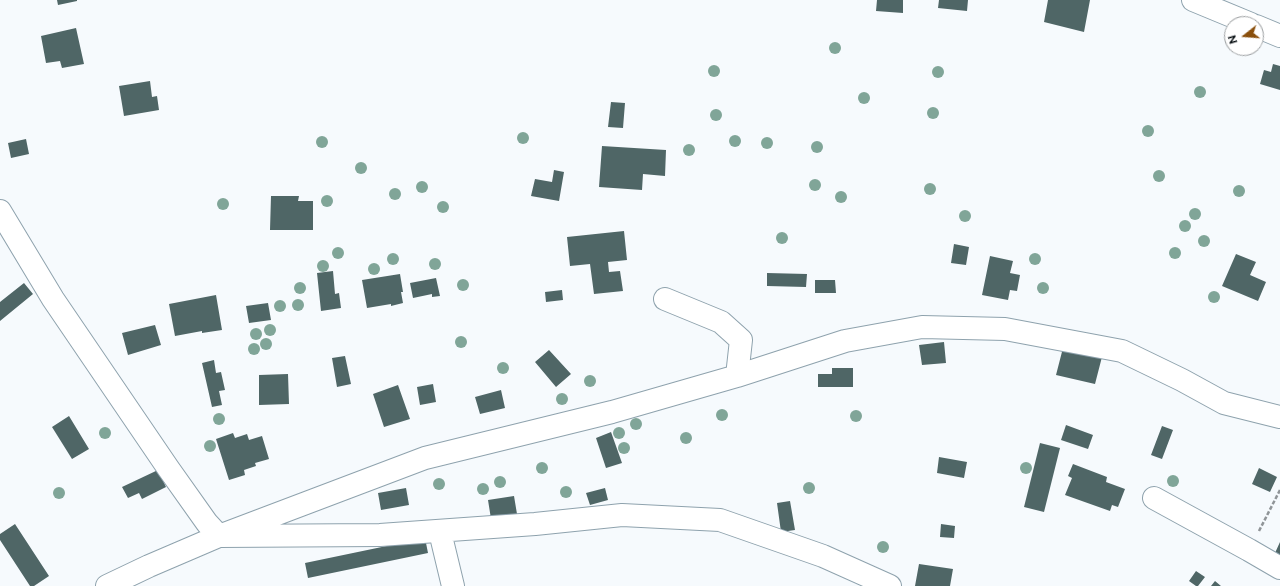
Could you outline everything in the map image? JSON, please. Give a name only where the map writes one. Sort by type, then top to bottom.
[{"type":"street","points":[[1193,0],[1232,16]]},
{"type":"street","points":[[1264,29],[1280,36]]},
{"type":"street","points":[[0,211],[53,299],[168,468],[218,536]]},
{"type":"street","points":[[665,299],[721,322],[741,340],[737,376]]},
{"type":"street","points":[[107,586],[218,536],[425,458],[612,412],[737,376],[845,341],[922,327],[1005,329],[1122,351],[1182,380],[1224,403],[1280,417]]},
{"type":"street","points":[[1154,498],[1280,568]]},
{"type":"street","points":[[218,536],[380,535],[440,532],[622,515],[720,520],[823,556],[890,586]]},
{"type":"street","points":[[440,532],[453,586]]},
{"type":"path","points":[[1249,550],[1280,490]]},
{"type":"building","points":[[57,0],[77,0],[77,1],[58,5]]},
{"type":"building","points":[[877,0],[903,0],[903,13],[876,11]]},
{"type":"building","points":[[939,0],[968,0],[967,11],[938,8]]},
{"type":"building","points":[[1048,0],[1090,0],[1084,32],[1044,22]]},
{"type":"building","points":[[76,28],[84,64],[62,68],[60,61],[46,63],[41,36]]},
{"type":"building","points":[[1273,64],[1280,66],[1280,90],[1260,84],[1264,70],[1271,72]]},
{"type":"building","points":[[150,81],[152,97],[157,96],[159,110],[124,116],[119,86]]},
{"type":"building","points":[[611,102],[625,103],[623,128],[608,127]]},
{"type":"building","points":[[26,139],[29,154],[11,158],[8,143]]},
{"type":"building","points":[[602,146],[666,150],[665,176],[643,174],[642,190],[599,187]]},
{"type":"building","points":[[554,170],[564,172],[559,201],[531,196],[535,179],[552,182]]},
{"type":"building","points":[[271,196],[299,196],[298,201],[313,201],[313,230],[270,230]]},
{"type":"building","points":[[624,231],[627,260],[608,262],[609,272],[620,271],[623,291],[594,294],[590,264],[570,266],[567,237]]},
{"type":"building","points":[[954,244],[969,247],[966,265],[951,263]]},
{"type":"building","points":[[1236,254],[1256,262],[1250,275],[1266,282],[1258,301],[1222,286]]},
{"type":"building","points":[[990,256],[1013,261],[1010,273],[1020,275],[1017,291],[1010,290],[1008,300],[982,295]]},
{"type":"building","points":[[333,271],[335,294],[339,293],[341,308],[321,311],[317,273]]},
{"type":"building","points":[[767,273],[807,274],[806,287],[767,286]]},
{"type":"building","points":[[400,274],[403,303],[391,306],[391,304],[367,308],[362,280]]},
{"type":"building","points":[[436,278],[440,296],[432,297],[432,294],[413,298],[410,283]]},
{"type":"building","points":[[815,280],[835,280],[836,293],[815,293]]},
{"type":"building","points":[[24,283],[33,294],[0,321],[0,302]]},
{"type":"building","points":[[562,290],[563,300],[546,302],[545,292]]},
{"type":"building","points":[[216,295],[222,330],[202,333],[202,331],[175,336],[169,304]]},
{"type":"building","points":[[268,303],[271,320],[249,323],[246,306]]},
{"type":"building","points":[[155,325],[161,345],[128,355],[122,333]]},
{"type":"building","points":[[944,342],[946,363],[922,365],[919,345]]},
{"type":"building","points":[[1064,344],[1103,353],[1095,384],[1056,375]]},
{"type":"building","points":[[549,350],[571,374],[556,387],[535,362]]},
{"type":"building","points":[[345,356],[351,384],[337,387],[332,358]]},
{"type":"building","points":[[214,360],[216,373],[221,372],[225,390],[219,391],[222,405],[212,407],[202,363]]},
{"type":"building","points":[[832,368],[853,368],[853,387],[818,387],[818,374],[832,374]]},
{"type":"building","points":[[288,374],[289,404],[259,405],[259,375]]},
{"type":"building","points":[[433,384],[436,402],[420,405],[417,387]]},
{"type":"building","points":[[398,385],[410,419],[384,427],[373,394]]},
{"type":"building","points":[[501,390],[505,408],[480,414],[475,397]]},
{"type":"building","points":[[69,416],[89,449],[72,459],[52,427]]},
{"type":"building","points":[[1066,425],[1093,435],[1088,449],[1061,440]]},
{"type":"building","points":[[1162,426],[1173,430],[1162,459],[1151,455]]},
{"type":"building","points":[[611,432],[622,463],[606,468],[596,438]]},
{"type":"building","points":[[233,433],[235,438],[247,434],[249,440],[262,436],[269,459],[255,463],[256,466],[244,470],[245,475],[229,480],[216,439]]},
{"type":"building","points":[[1040,443],[1060,448],[1044,512],[1024,507]]},
{"type":"building","points":[[939,457],[967,462],[964,478],[937,473]]},
{"type":"building","points":[[1073,464],[1107,477],[1106,482],[1125,489],[1118,507],[1112,505],[1110,511],[1065,495],[1072,478],[1068,476]]},
{"type":"building","points":[[1259,468],[1277,477],[1270,492],[1252,484]]},
{"type":"building","points":[[158,470],[166,487],[142,499],[139,493],[128,498],[122,487]]},
{"type":"building","points":[[406,488],[409,505],[381,510],[378,493]]},
{"type":"building","points":[[605,488],[608,500],[590,505],[586,493]]},
{"type":"building","points":[[514,496],[517,514],[491,519],[488,500]]},
{"type":"building","points":[[790,501],[795,530],[781,532],[777,503]]},
{"type":"building","points":[[15,524],[49,576],[34,586],[30,586],[0,540],[0,534]]},
{"type":"building","points":[[941,524],[955,526],[954,538],[940,537]]},
{"type":"building","points":[[425,538],[428,553],[308,578],[305,563]]},
{"type":"building","points":[[1280,542],[1280,556],[1275,553]]},
{"type":"building","points":[[919,564],[953,569],[950,586],[915,586]]},
{"type":"building","points":[[1196,571],[1205,577],[1198,586],[1189,581]]},
{"type":"building","points":[[1215,581],[1221,586],[1211,586]]}]
